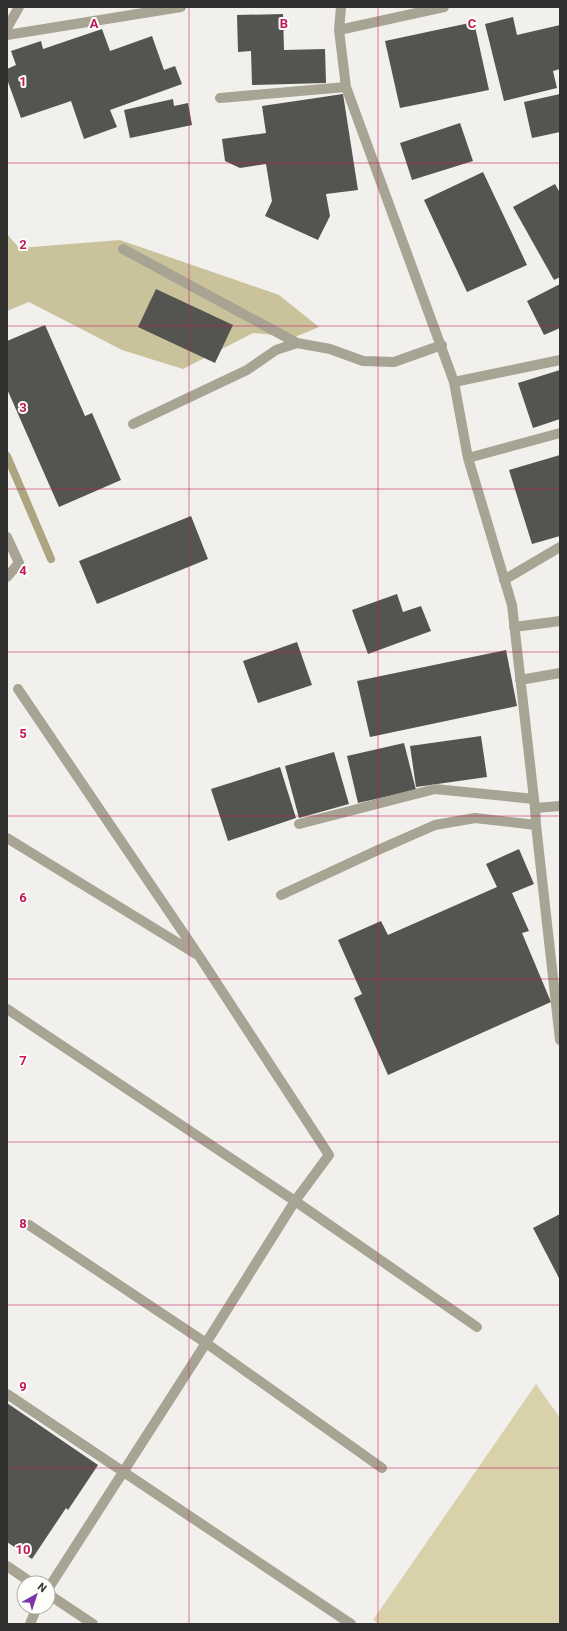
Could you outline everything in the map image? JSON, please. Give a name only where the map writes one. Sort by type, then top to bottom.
[{"type":"street","points":[[7,28],[19,7]]},
{"type":"street","points":[[7,35],[181,7]]},
{"type":"street","points":[[341,7],[339,30],[346,87],[442,345],[454,382],[468,458],[512,605],[560,1040]]},
{"type":"street","points":[[339,30],[444,7]]},
{"type":"street","points":[[220,98],[346,87]]},
{"type":"street","points":[[123,249],[297,343],[330,350],[363,361],[394,362],[442,345]]},
{"type":"street","points":[[134,424],[247,370],[276,350],[297,343]]},
{"type":"street","points":[[454,382],[560,360]]},
{"type":"street","points":[[468,458],[560,433]]},
{"type":"street","points":[[7,537],[19,563],[7,577]]},
{"type":"street","points":[[504,580],[560,547]]},
{"type":"street","points":[[514,627],[560,621]]},
{"type":"street","points":[[520,680],[560,673]]},
{"type":"street","points":[[18,689],[199,956],[329,1155],[295,1200],[206,1343],[56,1577]]},
{"type":"street","points":[[299,824],[436,789],[560,806]]},
{"type":"street","points":[[281,895],[378,850],[435,826],[475,818],[536,825]]},
{"type":"street","points":[[7,838],[199,956]]},
{"type":"street","points":[[7,1009],[295,1200],[477,1327]]},
{"type":"street","points":[[29,1225],[206,1343],[382,1468]]},
{"type":"street","points":[[7,1394],[351,1624]]},
{"type":"street","points":[[7,1566],[20,1575]]},
{"type":"street","points":[[56,1599],[93,1624]]},
{"type":"shaded area","points":[[7,234],[19,248],[120,240],[279,295],[319,327],[295,337],[253,333],[183,369],[122,350],[29,302],[7,311]]},
{"type":"shaded area","points":[[536,1384],[560,1418],[560,1624],[379,1624],[373,1620]]},
{"type":"building","points":[[283,14],[284,50],[325,49],[326,83],[252,85],[251,51],[238,52],[237,15]]},
{"type":"building","points":[[513,17],[517,35],[560,25],[560,69],[553,71],[557,88],[504,101],[485,24]]},
{"type":"building","points":[[474,22],[489,90],[400,108],[385,41]]},
{"type":"building","points":[[102,29],[110,51],[152,36],[164,70],[175,66],[182,84],[110,110],[117,127],[84,139],[71,101],[21,118],[7,79],[7,69],[16,65],[11,51],[41,41],[43,49]]},
{"type":"building","points":[[343,94],[358,190],[326,194],[330,216],[318,240],[265,216],[272,201],[266,164],[240,168],[225,161],[222,139],[266,133],[262,106]]},
{"type":"building","points":[[560,94],[560,132],[532,138],[524,102]]},
{"type":"building","points":[[173,99],[174,106],[188,103],[192,125],[130,138],[124,110]]},
{"type":"building","points":[[460,123],[473,161],[412,180],[400,143]]},
{"type":"building","points":[[483,172],[527,265],[467,292],[424,200]]},
{"type":"building","points":[[555,184],[560,193],[560,277],[554,280],[513,207]]},
{"type":"building","points":[[560,284],[560,328],[544,335],[527,301]]},
{"type":"building","points":[[156,289],[233,325],[215,363],[138,327]]},
{"type":"building","points":[[45,325],[85,416],[92,413],[121,480],[59,507],[7,389],[7,341]]},
{"type":"building","points":[[560,370],[560,419],[533,428],[518,383]]},
{"type":"building","points":[[560,455],[560,536],[532,544],[509,470]]},
{"type":"building","points":[[191,516],[208,559],[97,604],[79,561]]},
{"type":"building","points":[[397,594],[403,612],[421,606],[431,631],[368,654],[352,610]]},
{"type":"building","points":[[297,642],[312,685],[258,703],[243,661]]},
{"type":"building","points":[[506,650],[517,706],[370,737],[357,681]]},
{"type":"building","points":[[481,736],[487,777],[416,787],[410,746]]},
{"type":"building","points":[[404,743],[416,790],[358,803],[347,756]]},
{"type":"building","points":[[334,752],[349,804],[299,818],[285,766]]},
{"type":"building","points":[[280,767],[296,818],[228,841],[211,789]]},
{"type":"building","points":[[519,849],[534,884],[512,893],[529,931],[522,933],[551,1002],[388,1075],[354,998],[362,994],[338,940],[381,921],[388,935],[497,887],[486,864]]},
{"type":"building","points":[[560,1214],[560,1280],[533,1228]]},
{"type":"building","points":[[7,1403],[98,1465],[68,1510],[66,1508],[32,1559],[7,1542]]},
{"type":"waterway","points":[[7,456],[51,559]]}]
